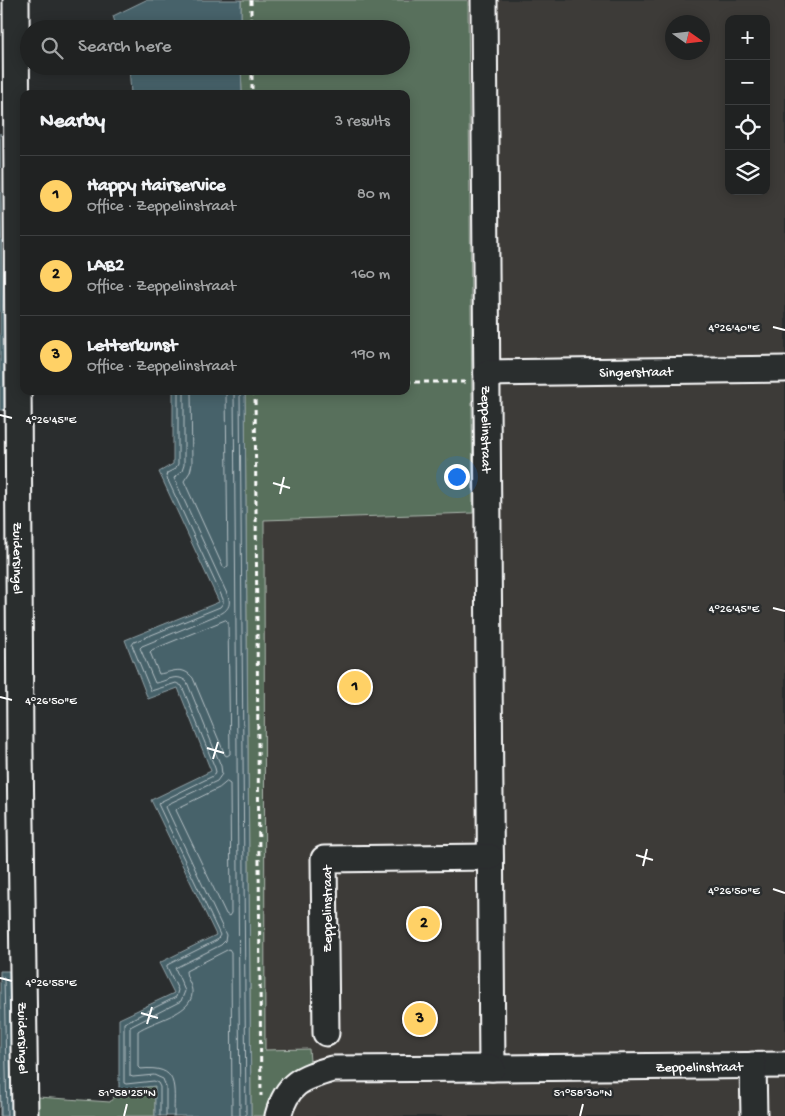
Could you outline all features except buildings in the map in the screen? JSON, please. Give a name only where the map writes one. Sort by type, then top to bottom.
[{"type":"street","name":"Zuidersingel","points":[[16,0],[8,66],[8,418],[26,1116]]},
{"type":"street","name":"Zeppelinstraat","points":[[484,0],[492,1068]]},
{"type":"street","name":"Singerstraat","points":[[487,373],[785,369]]},
{"type":"street","name":"Zeppelinstraat","points":[[326,1033],[324,860],[490,857]]},
{"type":"street","points":[[753,1065],[754,1116]]},
{"type":"street","name":"Zeppelinstraat","points":[[278,1116],[281,1103],[290,1088],[306,1078],[332,1070],[785,1065]]},
{"type":"path","points":[[251,0],[251,20]]},
{"type":"path","points":[[252,75],[252,90]]},
{"type":"path","points":[[410,382],[466,382],[487,373]]},
{"type":"path","points":[[254,395],[261,1097]]},
{"type":"shaded area","points":[[226,0],[785,0],[785,1116],[242,1116],[231,395],[410,395],[410,90],[228,90],[227,75],[410,75],[410,20],[227,20]]},
{"type":"green space","points":[[241,0],[468,0],[473,513],[264,520],[265,1050],[309,1049],[310,1061],[293,1071],[268,1116],[251,1116],[245,395],[410,395],[410,90],[242,90],[241,75],[410,75],[410,20],[241,20]]},
{"type":"green space","points":[[155,1086],[155,1116],[38,1116],[38,1097],[110,1102],[119,1090]]},
{"type":"water","points":[[146,0],[241,0],[241,20],[114,20],[113,16]]},
{"type":"water","points":[[130,75],[241,75],[242,90],[131,90]]},
{"type":"water","points":[[0,133],[4,410],[0,410]]},
{"type":"water","points":[[173,395],[245,395],[251,1116],[155,1116],[155,1086],[119,1090],[119,1019],[174,993],[159,963],[216,935],[151,800],[211,771],[178,688],[148,699],[125,640],[219,602],[159,472],[173,464]]},
{"type":"water","points":[[0,971],[9,971],[12,1116],[0,1116]]},
{"type":"place","name":"Happy Hairservice","points":[[355,687]]},
{"type":"place","name":"LAB2","points":[[424,924]]},
{"type":"place","name":"Letterkunst","points":[[420,1019]]}]
